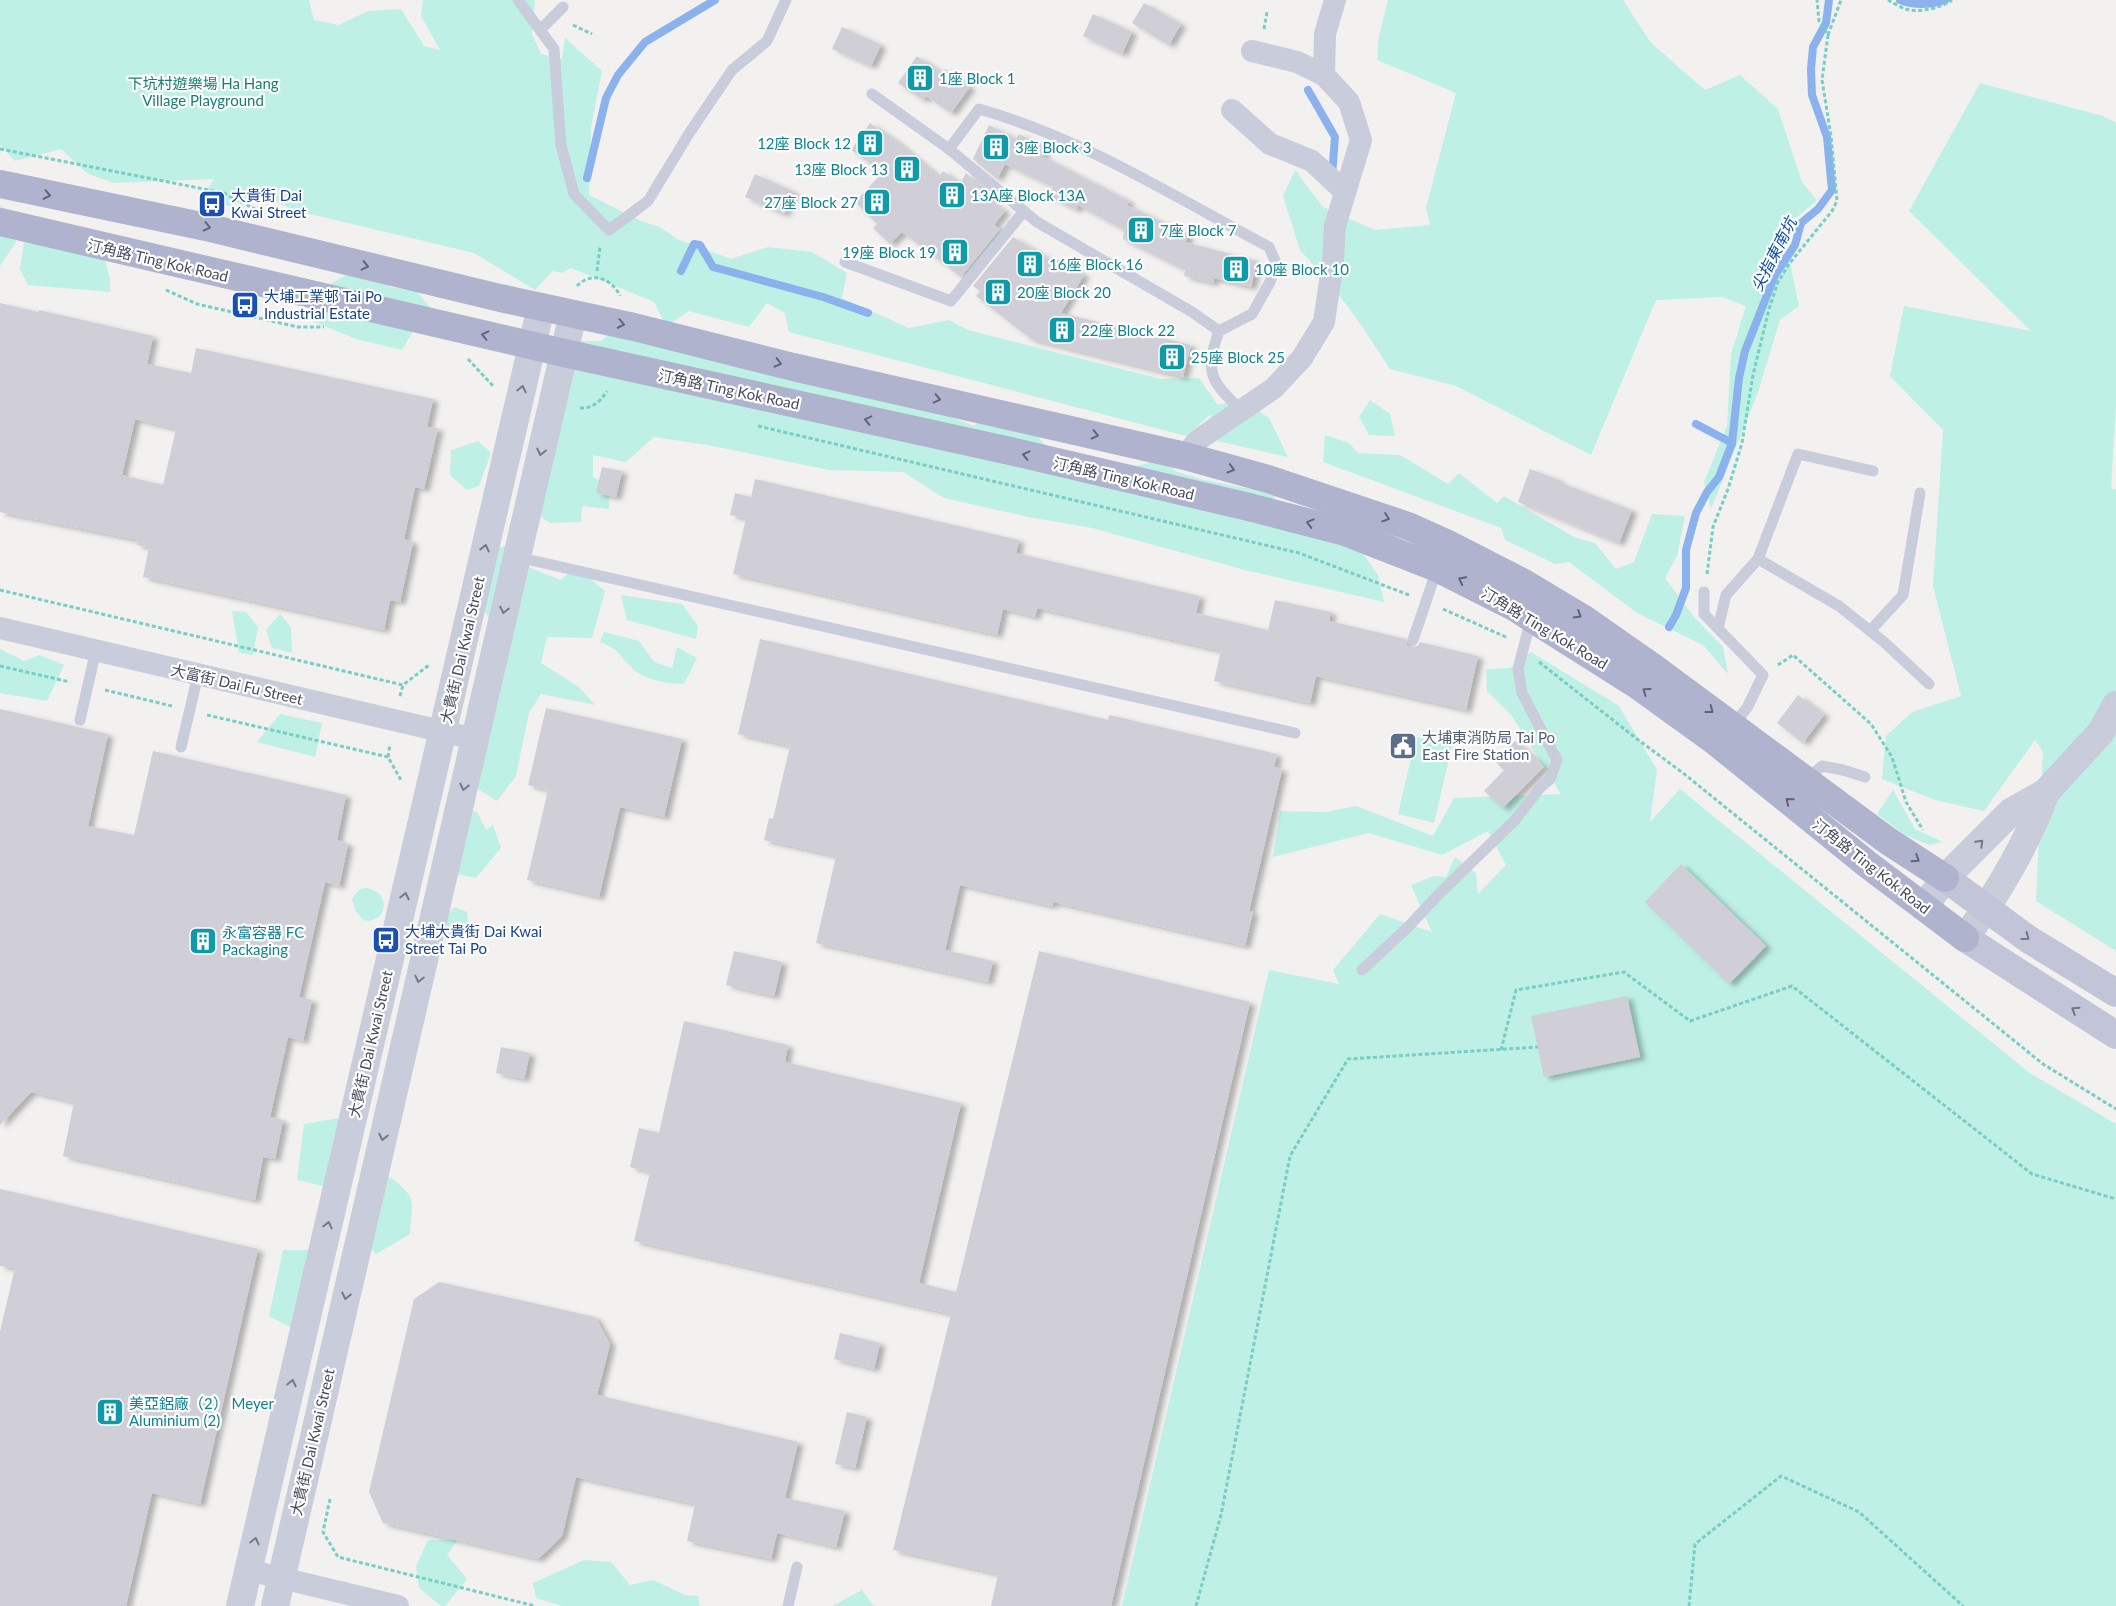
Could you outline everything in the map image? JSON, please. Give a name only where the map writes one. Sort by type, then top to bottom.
[{"type":"main road","name":"汀角路 Ting Kok Road","points":[[0,184],[206,227],[541,307],[573,301],[634,327],[793,367],[1184,456],[1268,479],[1408,526],[1446,543],[1524,583],[1537,606],[1637,685],[1716,742],[1867,864],[1965,938],[2116,1035]]},
{"type":"main road","name":"汀角路 Ting Kok Road","points":[[0,222],[532,346],[1010,451],[1253,508],[1345,532],[1537,606],[1584,619],[1888,841],[1945,878],[2028,939],[2116,993]]},
{"type":"street","points":[[1324,75],[1326,34],[1335,0]]},
{"type":"street","points":[[1184,456],[1198,440],[1274,388],[1302,358],[1324,322],[1333,261],[1335,226],[1361,140],[1349,102],[1324,75],[1297,62],[1252,51]]},
{"type":"street","points":[[1232,110],[1270,144],[1312,161],[1345,192]]},
{"type":"street","name":"大貴街 Dai Kwai Street","points":[[275,1606],[564,353],[573,301]]},
{"type":"street","name":"大貴街 Dai Kwai Street","points":[[240,1606],[541,307]]},
{"type":"street","name":"大富街 Dai Fu Street","points":[[0,628],[475,739]]},
{"type":"street","points":[[1924,907],[1945,878],[2011,812],[2046,792],[2101,732],[2116,705]]},
{"type":"street","points":[[1965,938],[1987,908],[2032,829],[2046,792]]},
{"type":"street","points":[[248,1570],[398,1606]]},
{"type":"lane","points":[[518,0],[554,48],[560,145],[574,194],[609,230],[648,201],[690,132],[732,70],[767,41],[786,0]]},
{"type":"lane","points":[[540,30],[563,7]]},
{"type":"lane","points":[[872,94],[949,149],[1037,222],[1192,312],[1219,331]]},
{"type":"lane","points":[[949,149],[979,109],[1013,118],[1069,140],[1269,247],[1276,263],[1270,282],[1252,314],[1219,331],[1212,349],[1210,367],[1217,387],[1242,410]]},
{"type":"lane","points":[[845,262],[951,301],[1024,211]]},
{"type":"lane","points":[[1718,628],[1726,595],[1758,559],[1798,454],[1873,470]]},
{"type":"lane","points":[[1870,631],[1903,595],[1920,493]]},
{"type":"lane","points":[[1412,640],[1446,543]]},
{"type":"lane","points":[[517,557],[1295,733]]},
{"type":"lane","points":[[1758,559],[1839,606],[1929,684]]},
{"type":"lane","points":[[1704,592],[1704,614],[1763,675],[1747,708],[1732,726]]},
{"type":"lane","points":[[1362,970],[1515,820],[1539,789],[1550,779],[1557,760],[1522,693],[1518,669],[1522,649],[1537,606]]},
{"type":"lane","points":[[80,720],[96,650]]},
{"type":"lane","points":[[181,747],[198,675]]},
{"type":"lane","points":[[1805,780],[1822,766],[1843,770],[1865,778]]},
{"type":"lane","points":[[788,1606],[796,1567]]},
{"type":"path","points":[[1817,0],[1822,24],[1827,34]]},
{"type":"path","points":[[1704,592],[1713,527],[1728,489],[1742,443],[1753,375],[1768,309],[1782,276],[1832,211],[1837,201],[1831,136],[1822,80],[1827,34],[1841,0]]},
{"type":"path","points":[[1888,0],[1906,9],[1918,10],[1932,8],[1952,0]]},
{"type":"path","points":[[573,301],[586,278],[596,278],[613,286],[622,301]]},
{"type":"path","points":[[573,407],[584,408],[593,405],[599,401],[606,391],[613,392]]},
{"type":"path","points":[[755,425],[1299,553],[1425,602],[1508,638],[1683,773],[2043,1064],[2116,1109]]},
{"type":"path","points":[[0,590],[403,685],[433,662]]},
{"type":"path","points":[[1763,675],[1793,655],[1871,724],[1892,757],[1906,802],[1925,833]]},
{"type":"path","points":[[0,666],[388,757],[405,787]]},
{"type":"path","points":[[1501,1050],[1516,990],[1624,972],[1690,1021],[1792,986],[2032,1174],[2116,1199]]},
{"type":"path","points":[[1196,1606],[1221,1515],[1290,1156],[1348,1059],[1538,1048]]},
{"type":"path","points":[[1689,1606],[1695,1544],[1781,1476],[1859,1512],[1963,1606]]},
{"type":"path","points":[[331,1493],[323,1532],[338,1557],[535,1606]]},
{"type":"green space","name":"下坑村遊樂場 Ha Hang Village Playground","points":[[0,0],[309,0],[314,20],[339,25],[368,11],[401,9],[424,46],[440,50],[421,16],[423,0],[535,0],[532,34],[541,54],[562,59],[565,38],[602,71],[591,128],[589,195],[641,221],[660,227],[677,239],[731,259],[768,247],[812,252],[847,273],[842,298],[909,328],[949,320],[968,330],[1161,379],[1199,378],[1218,405],[1241,399],[1269,418],[1288,457],[1217,441],[1210,415],[1186,436],[789,332],[785,313],[767,303],[749,327],[689,311],[666,326],[654,302],[571,268],[561,273],[553,271],[535,290],[474,253],[293,210],[274,200],[251,198],[230,206],[200,200],[214,179],[114,183],[88,174],[61,149],[15,161],[0,145]]},
{"type":"green space","points":[[1388,0],[1623,0],[1651,43],[1705,90],[1740,75],[1778,109],[1802,182],[1817,200],[1783,229],[1799,306],[1780,320],[1757,395],[1711,509],[1704,482],[1727,426],[1731,354],[1746,306],[1722,297],[1656,300],[1591,455],[1456,386],[1390,369],[1355,316],[1322,274],[1300,250],[1283,196],[1295,170],[1323,207],[1375,230],[1430,225],[1426,208],[1456,93],[1377,60],[1379,36]]},
{"type":"green space","points":[[1980,83],[2103,116],[2116,123],[2116,404],[2111,489],[2116,489],[2116,951],[2036,901],[2043,752],[2035,740],[1984,811],[1935,800],[1882,779],[1886,736],[1912,712],[1961,696],[1933,586],[1943,430],[1890,376],[1904,306],[2031,331],[1909,211]]},
{"type":"green space","points":[[0,205],[12,216],[16,242],[0,266]]},
{"type":"green space","points":[[34,236],[104,254],[110,280],[110,292],[28,285],[20,269],[24,243]]},
{"type":"green space","points":[[355,270],[388,277],[389,287],[416,291],[433,311],[416,326],[402,350],[356,339],[310,320],[325,287]]},
{"type":"green space","points":[[626,321],[936,411],[974,426],[996,407],[1037,434],[1052,458],[1096,475],[1149,463],[1160,452],[1175,471],[1204,480],[1256,490],[1266,475],[1275,499],[1311,525],[1355,542],[1378,575],[1384,602],[1245,570],[1092,528],[1029,517],[944,498],[903,472],[829,470],[708,445],[654,437],[626,462],[593,455],[593,477],[609,486],[609,509],[582,506],[581,522],[550,523],[523,505],[570,341],[601,341]]},
{"type":"green space","points":[[1370,400],[1390,414],[1395,436],[1369,435],[1359,417]]},
{"type":"green space","points":[[1325,435],[1349,443],[1358,453],[1400,455],[1448,484],[1459,473],[1497,503],[1504,496],[1574,537],[1595,543],[1616,569],[1634,562],[1652,514],[1685,516],[1677,556],[1665,578],[1694,617],[1723,647],[1728,674],[1703,645],[1637,613],[1569,562],[1555,564],[1505,540],[1501,528],[1323,462]]},
{"type":"green space","points":[[478,441],[491,453],[479,486],[467,490],[450,475],[451,450]]},
{"type":"green space","points":[[518,541],[528,567],[561,580],[575,566],[605,591],[592,638],[547,637],[541,663],[579,687],[595,705],[541,694],[529,713],[516,776],[497,801],[468,783],[492,622],[482,608],[494,550]]},
{"type":"green space","points":[[621,595],[682,604],[698,626],[696,639],[627,620]]},
{"type":"green space","points":[[232,611],[246,612],[258,627],[253,655],[239,653]]},
{"type":"green space","points":[[280,614],[291,627],[292,653],[272,648],[266,630]]},
{"type":"green space","points":[[604,632],[639,641],[654,662],[672,668],[677,647],[697,658],[684,684],[655,680],[636,671],[615,650],[600,642]]},
{"type":"green space","points":[[0,649],[24,661],[40,655],[64,665],[47,701],[0,693]]},
{"type":"green space","points":[[1531,652],[1619,706],[1657,770],[1650,822],[1680,789],[2030,1073],[2116,1124],[2116,1606],[1122,1606],[1269,970],[1339,984],[1333,970],[1380,914],[1432,932],[1411,885],[1434,876],[1446,877],[1455,857],[1476,873],[1478,894],[1506,865],[1488,831],[1442,855],[1369,833],[1273,857],[1280,811],[1325,812],[1356,806],[1433,836],[1454,798],[1561,794],[1512,716],[1487,691],[1486,669],[1510,668]]},
{"type":"green space","points":[[280,714],[322,723],[315,757],[257,742]]},
{"type":"green space","points":[[1416,737],[1452,746],[1434,823],[1398,814]]},
{"type":"green space","points":[[1893,790],[1915,829],[1943,842],[1929,845],[1905,835],[1877,814]]},
{"type":"green space","points":[[460,809],[477,812],[486,830],[493,825],[501,848],[476,878],[451,873]]},
{"type":"green space","points":[[365,888],[375,891],[384,902],[384,907],[379,917],[369,921],[363,920],[355,910],[352,898],[360,889]]},
{"type":"green space","points":[[454,907],[467,912],[469,930],[449,936],[441,923]]},
{"type":"green space","points":[[339,1118],[336,1189],[297,1180],[304,1124]]},
{"type":"green space","points":[[390,1177],[405,1190],[411,1201],[410,1234],[376,1254],[358,1239],[369,1184]]},
{"type":"green space","points":[[283,1250],[310,1250],[305,1335],[269,1316]]},
{"type":"green space","points":[[428,1540],[458,1540],[447,1555],[467,1579],[445,1606],[441,1606],[419,1588],[416,1566]]},
{"type":"green space","points":[[584,1560],[611,1562],[630,1585],[653,1580],[685,1595],[698,1596],[700,1606],[562,1606],[536,1598],[533,1583]]},
{"type":"green space","points":[[862,1590],[873,1605],[877,1606],[832,1606]]},
{"type":"building","points":[[1144,3],[1181,24],[1169,45],[1132,23]]},
{"type":"building","points":[[1093,14],[1132,32],[1122,54],[1083,36]]},
{"type":"building","points":[[842,27],[881,45],[871,66],[832,49]]},
{"type":"building","points":[[917,56],[942,73],[945,69],[970,87],[951,113],[926,96],[923,100],[898,83]]},
{"type":"building","points":[[870,123],[896,141],[939,177],[943,171],[960,184],[966,173],[990,193],[987,198],[1005,211],[994,225],[1000,229],[961,277],[902,232],[890,244],[873,228],[877,224],[855,202],[883,172],[851,150]]},
{"type":"building","points":[[989,125],[1016,139],[1019,134],[1046,147],[1042,156],[1129,201],[1127,205],[1189,235],[1185,242],[1257,261],[1251,287],[1214,278],[1213,283],[1184,276],[1185,270],[1123,239],[1124,230],[1078,205],[1076,210],[1049,196],[1053,187],[1005,164],[997,179],[973,159]]},
{"type":"building","points":[[755,174],[794,192],[784,214],[745,197]]},
{"type":"building","points":[[1013,237],[1056,263],[1058,259],[1084,275],[1061,313],[1191,345],[1183,377],[1031,339],[976,296],[980,291],[973,286]]},
{"type":"building","points":[[0,303],[153,336],[147,364],[191,373],[196,348],[433,399],[427,427],[438,428],[424,489],[415,487],[404,539],[413,542],[400,602],[390,600],[384,630],[143,577],[149,547],[137,545],[138,540],[0,512]],"holes":[[[135,419],[176,429],[163,485],[122,475]]]},
{"type":"building","points":[[602,467],[622,471],[616,497],[596,493]]},
{"type":"building","points":[[1530,469],[1559,480],[1558,482],[1632,510],[1619,543],[1518,502]]},
{"type":"building","points":[[755,479],[1019,540],[1016,553],[1200,596],[1196,613],[1268,630],[1275,600],[1331,612],[1329,621],[1406,639],[1407,645],[1411,647],[1418,646],[1420,642],[1478,656],[1466,710],[1316,676],[1310,703],[1214,681],[1221,651],[1037,608],[1035,617],[1003,609],[997,635],[733,574],[746,518],[730,515],[735,493],[751,497]]},
{"type":"building","points":[[760,639],[1108,720],[1109,715],[1277,754],[1274,767],[1282,769],[1249,911],[1253,912],[1245,946],[1053,902],[1052,906],[960,885],[945,950],[993,961],[988,982],[816,943],[836,856],[764,840],[769,818],[773,819],[790,746],[738,734]]},
{"type":"building","points":[[1798,695],[1824,715],[1803,743],[1777,723]]},
{"type":"building","points":[[546,708],[682,739],[664,817],[620,807],[599,897],[527,880],[548,790],[528,785]]},
{"type":"building","name":"永富容器 FC Packaging","points":[[0,709],[108,734],[88,826],[134,835],[153,751],[346,795],[337,840],[348,844],[339,886],[325,882],[299,997],[312,1000],[303,1041],[288,1037],[270,1117],[283,1120],[275,1159],[263,1157],[255,1200],[63,1156],[74,1102],[31,1092],[0,1125]]},
{"type":"building","points":[[1515,741],[1544,767],[1503,808],[1484,791],[1504,770],[1495,761]]},
{"type":"building","points":[[1681,864],[1766,946],[1729,984],[1645,902]]},
{"type":"building","points":[[734,951],[782,962],[774,996],[726,985]]},
{"type":"building","points":[[1039,951],[1250,1002],[1111,1606],[991,1606],[998,1574],[893,1550],[951,1314],[634,1241],[650,1172],[630,1167],[639,1128],[659,1133],[684,1021],[788,1045],[785,1062],[961,1103],[919,1283],[956,1292]]},
{"type":"building","points":[[1627,996],[1640,1057],[1544,1077],[1531,1016]]},
{"type":"building","points":[[501,1047],[530,1053],[524,1079],[496,1073]]},
{"type":"building","name":"美亞鋁廠（2） Meyer Aluminium (2)","points":[[0,1189],[258,1249],[200,1504],[152,1493],[126,1606],[0,1606],[0,1331],[15,1268],[0,1266]]},
{"type":"building","points":[[439,1282],[595,1317],[610,1344],[597,1395],[798,1442],[785,1498],[845,1511],[836,1547],[777,1533],[771,1559],[687,1541],[695,1504],[576,1477],[562,1536],[538,1559],[383,1523],[369,1492],[414,1299]]},
{"type":"building","points":[[840,1333],[880,1343],[874,1369],[834,1359]]},
{"type":"building","points":[[847,1412],[867,1417],[855,1468],[835,1464]]},
{"type":"waterway","points":[[587,178],[606,98],[618,75],[645,42],[715,0]]},
{"type":"waterway","name":"尖指東南坑","points":[[1732,443],[1739,378],[1745,351],[1775,275],[1795,245],[1801,223],[1818,209],[1832,190],[1827,137],[1812,95],[1811,69],[1813,47],[1826,23],[1829,0]]},
{"type":"waterway","points":[[1900,0],[1922,4],[1945,0]]},
{"type":"waterway","points":[[1308,90],[1335,137],[1332,176]]},
{"type":"waterway","points":[[681,271],[694,244],[700,245],[713,267],[823,297],[868,313]]},
{"type":"waterway","points":[[1669,627],[1676,615],[1686,588],[1686,550],[1696,513],[1707,492],[1719,477],[1732,443],[1696,424]]},
{"type":"place","name":"1座 Block 1","points":[[920,78]]},
{"type":"place","name":"12座 Block 12","points":[[870,143]]},
{"type":"place","name":"3座 Block 3","points":[[996,147]]},
{"type":"place","name":"13座 Block 13","points":[[907,169]]},
{"type":"place","name":"13A座 Block 13A","points":[[952,195]]},
{"type":"place","name":"27座 Block 27","points":[[877,202]]},
{"type":"place","name":"大貴街 Dai Kwai Street","points":[[212,204]]},
{"type":"place","name":"7座 Block 7","points":[[1141,230]]},
{"type":"place","name":"19座 Block 19","points":[[955,252]]},
{"type":"place","name":"16座 Block 16","points":[[1030,264]]},
{"type":"place","name":"10座 Block 10","points":[[1236,269]]},
{"type":"place","name":"20座 Block 20","points":[[998,292]]},
{"type":"place","name":"大埔工業邨 Tai Po Industrial Estate","points":[[245,305]]},
{"type":"place","name":"22座 Block 22","points":[[1062,330]]},
{"type":"place","name":"25座 Block 25","points":[[1172,357]]},
{"type":"place","name":"大埔東消防局 Tai Po East Fire Station","points":[[1403,746]]},
{"type":"place","name":"大埔大貴街 Dai Kwai Street Tai Po","points":[[386,940]]},
{"type":"place","name":"永富容器 FC Packaging","points":[[203,941]]},
{"type":"place","name":"美亞鋁廠（2） Meyer Aluminium (2)","points":[[110,1412]]}]
